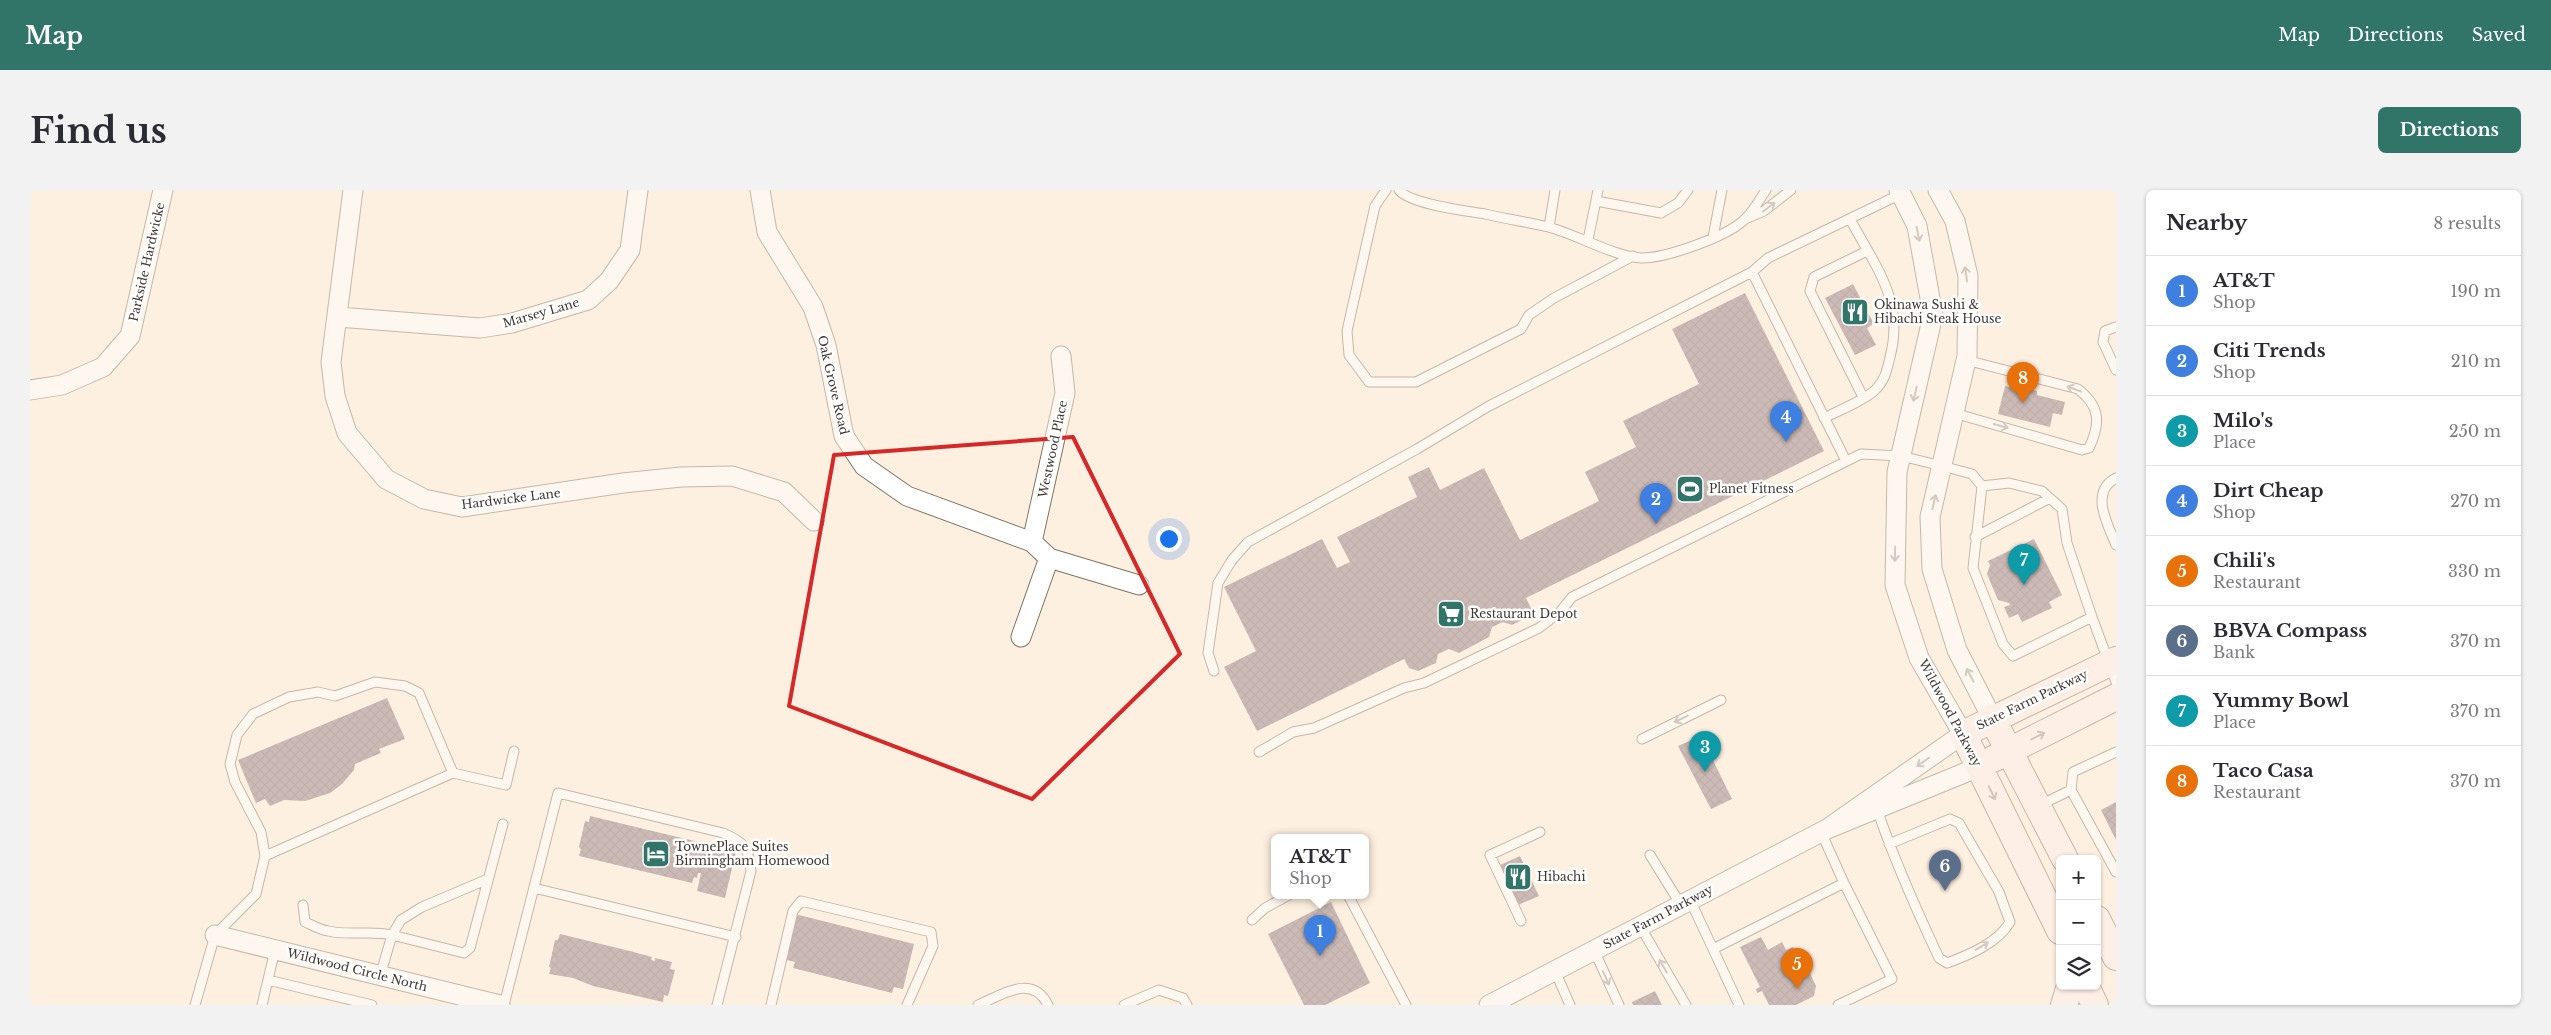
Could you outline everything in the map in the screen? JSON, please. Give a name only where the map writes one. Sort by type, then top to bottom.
[{"type":"street","name":"Parkside Hardwicke","points":[[30,390],[62,385],[103,367],[130,336],[163,190]]},
{"type":"street","name":"Hardwicke Lane","points":[[353,190],[331,362],[335,396],[347,433],[386,479],[424,500],[462,507],[633,482],[682,477],[732,476],[784,492],[814,521]]},
{"type":"street","name":"Marsey Lane","points":[[338,317],[480,328],[512,323],[588,300],[609,281],[630,250],[638,190]]},
{"type":"street","name":"Oak Grove Road","points":[[760,190],[767,232],[812,307],[826,345],[844,436],[864,466],[907,496],[1032,542],[1049,558],[1139,585]]},
{"type":"street","points":[[1938,190],[1955,221],[1968,276],[1966,360],[1930,517],[1932,569],[1957,650],[2063,855]]},
{"type":"street","name":"Wildwood Parkway","points":[[1902,192],[1917,226],[1933,315],[1898,472],[1895,585],[1919,658],[1963,734],[2056,923]]},
{"type":"street","name":"Westwood Place","points":[[1032,542],[1065,392],[1061,356]]},
{"type":"street","points":[[1021,637],[1049,558]]},
{"type":"street","name":"State Farm Parkway","points":[[1824,831],[1963,734],[1992,718],[2114,668]]},
{"type":"street","name":"State Farm Parkway","points":[[1489,1005],[1824,831],[1979,767],[2116,697]]},
{"type":"street","points":[[2101,926],[2115,952]]},
{"type":"street","name":"Wildwood Circle North","points":[[215,935],[500,1005]]},
{"type":"street","points":[[2064,1005],[2069,990]]},
{"type":"street","points":[[2088,990],[2095,1005]]},
{"type":"lane","points":[[1386,190],[1375,206],[1347,331],[1349,355],[1369,382],[1416,382],[1521,329],[1529,315],[1554,298],[1633,256]]},
{"type":"lane","points":[[1399,190],[1403,195],[1429,203],[1548,227],[1588,240],[1614,252],[1641,258],[1670,254],[1713,237],[1745,219],[1764,212],[1791,190]]},
{"type":"lane","points":[[1548,227],[1555,190]]},
{"type":"lane","points":[[1588,240],[1598,190]]},
{"type":"lane","points":[[1596,201],[1660,213],[1678,203],[1688,190]]},
{"type":"lane","points":[[1713,237],[1722,190]]},
{"type":"lane","points":[[1745,219],[1766,190]]},
{"type":"lane","points":[[1214,671],[1208,652],[1218,583],[1232,560],[1248,542],[1417,449],[1489,406],[1752,272],[1768,258],[1902,192]]},
{"type":"lane","points":[[1824,418],[1874,392],[1884,379],[1894,341],[1894,310],[1890,293],[1850,219]]},
{"type":"lane","points":[[1863,397],[1810,291],[1814,278],[1867,251]]},
{"type":"lane","points":[[1752,272],[1846,461]]},
{"type":"lane","points":[[2116,327],[2105,331],[2103,342],[2116,370]]},
{"type":"lane","points":[[1954,413],[2082,450],[2089,448],[2093,439],[2097,419],[2095,407],[2089,397],[2078,389],[1966,360]]},
{"type":"lane","points":[[1259,752],[1293,732],[1314,728],[1404,688],[1424,683],[1539,628],[1560,612],[1572,597],[1861,454],[1901,456],[1942,466],[1972,474],[1982,486],[1973,568],[2003,644],[2013,656],[2092,617]]},
{"type":"lane","points":[[2116,478],[2111,481],[2104,492],[2101,504],[2116,545]]},
{"type":"lane","points":[[1982,486],[2009,483],[2042,491],[2062,509],[2067,543],[2092,617],[2114,668]]},
{"type":"lane","points":[[1975,537],[2050,498]]},
{"type":"lane","points":[[195,1005],[215,935],[256,894],[265,856],[261,832],[235,782],[230,764],[237,735],[253,714],[289,696],[318,692],[336,696],[375,682],[405,686],[419,693],[454,773]]},
{"type":"lane","points":[[1642,739],[1721,700]]},
{"type":"lane","points":[[265,856],[454,773],[506,785],[514,751]]},
{"type":"lane","points":[[2116,752],[2073,772],[2071,790],[2116,872]]},
{"type":"lane","points":[[2037,807],[2071,790]]},
{"type":"lane","points":[[504,1005],[558,793],[723,833],[740,841],[748,850],[751,870],[736,937],[717,1005]]},
{"type":"lane","points":[[1877,809],[1889,844],[1939,958],[1947,963],[1963,957],[2004,933],[2010,922],[1998,892],[1959,823],[1950,819],[1889,844]]},
{"type":"lane","points":[[303,905],[305,922],[328,931],[353,933],[374,931],[464,953],[470,948],[503,824]]},
{"type":"lane","points":[[1824,831],[1844,884],[1892,979],[1838,1005]]},
{"type":"lane","points":[[1521,921],[1490,855],[1540,832]]},
{"type":"lane","points":[[1650,855],[1686,903],[1713,949],[1739,1005]]},
{"type":"lane","points":[[380,976],[392,935],[401,920],[422,907],[488,879]]},
{"type":"lane","points":[[1713,949],[1844,884]]},
{"type":"lane","points":[[534,888],[736,937]]},
{"type":"lane","points":[[1252,920],[1265,908],[1282,899]]},
{"type":"lane","points":[[1350,899],[1406,1005]]},
{"type":"lane","points":[[771,1005],[793,911],[801,901],[930,932],[934,946],[907,1005]]},
{"type":"lane","points":[[1640,926],[1686,1005]]},
{"type":"lane","points":[[262,1005],[275,950]]},
{"type":"lane","points":[[1594,950],[1618,1005]]},
{"type":"lane","points":[[1555,971],[1570,1005]]},
{"type":"lane","points":[[268,980],[372,1005]]},
{"type":"lane","points":[[978,1005],[1019,988],[1038,991],[1048,1005]]},
{"type":"lane","points":[[1124,1005],[1159,990],[1183,998],[1188,1005]]},
{"type":"highlighted area","points":[[1073,437],[1180,654],[1032,799],[789,706],[834,455]]},
{"type":"building","points":[[1853,284],[1874,324],[1867,328],[1876,345],[1855,355],[1825,298]]},
{"type":"building","points":[[1745,293],[1824,451],[1526,598],[1531,608],[1530,616],[1512,625],[1503,622],[1492,627],[1489,637],[1459,653],[1449,649],[1438,654],[1436,663],[1418,671],[1409,668],[1404,659],[1257,731],[1224,667],[1256,651],[1224,587],[1322,539],[1337,568],[1350,562],[1337,537],[1417,497],[1408,477],[1429,467],[1440,490],[1484,468],[1520,540],[1599,501],[1585,472],[1636,447],[1623,421],[1699,384],[1672,329]]},
{"type":"building","points":[[2005,386],[2025,391],[2026,388],[2037,391],[2037,395],[2065,402],[2062,415],[2053,413],[2050,427],[1998,414]]},
{"type":"building","points":[[2034,539],[2062,595],[2049,602],[2052,608],[2022,622],[2018,614],[2009,618],[2004,607],[2010,605],[2009,603],[1998,600],[1987,574],[1990,565],[1988,561]]},
{"type":"building","points":[[387,698],[405,739],[379,749],[381,753],[355,764],[354,770],[342,784],[330,793],[305,801],[284,800],[270,806],[265,799],[256,803],[238,760]]},
{"type":"building","points":[[1701,736],[1732,799],[1711,809],[1678,746]]},
{"type":"building","points":[[2116,802],[2116,840],[2101,810]]},
{"type":"building","points":[[590,816],[736,851],[725,898],[697,891],[701,873],[698,873],[697,878],[694,877],[692,883],[579,856],[581,849],[579,847],[585,821],[589,822]]},
{"type":"building","name":"Hibachi","points":[[1520,856],[1539,896],[1518,905],[1500,865]]},
{"type":"building","points":[[1331,902],[1370,983],[1325,1005],[1304,1005],[1268,934]]},
{"type":"building","points":[[795,914],[914,944],[903,989],[894,987],[892,993],[793,968],[795,962],[783,959]]},
{"type":"building","points":[[560,934],[652,957],[651,960],[655,961],[655,958],[672,962],[670,969],[675,970],[668,996],[664,995],[663,1002],[593,986],[573,978],[549,974],[555,940],[558,940]]},
{"type":"building","points":[[1761,937],[1768,950],[1782,942],[1786,950],[1793,947],[1800,961],[1803,959],[1816,986],[1814,996],[1796,1005],[1769,1005],[1762,991],[1757,993],[1756,989],[1760,987],[1740,947]]},
{"type":"building","points":[[1655,991],[1662,1005],[1633,1005],[1632,1002]]},
{"type":"place","name":"Okinawa Sushi & Hibachi Steak House","points":[[1855,312]]},
{"type":"place","name":"Taco Casa","points":[[2023,403]]},
{"type":"place","name":"Dirt Cheap","points":[[1786,442]]},
{"type":"place","name":"Planet Fitness","points":[[1690,489]]},
{"type":"place","name":"Citi Trends","points":[[1656,524]]},
{"type":"place","name":"Yummy Bowl","points":[[2024,585]]},
{"type":"place","name":"Restaurant Depot","points":[[1451,614]]},
{"type":"place","name":"Milo's","points":[[1705,772]]},
{"type":"place","name":"TownePlace Suites Birmingham Homewood","points":[[656,854]]},
{"type":"place","name":"Hibachi","points":[[1518,877]]},
{"type":"place","name":"BBVA Compass","points":[[1945,891]]},
{"type":"place","name":"AT&T","points":[[1320,956]]},
{"type":"place","name":"Chili's","points":[[1797,989]]}]
